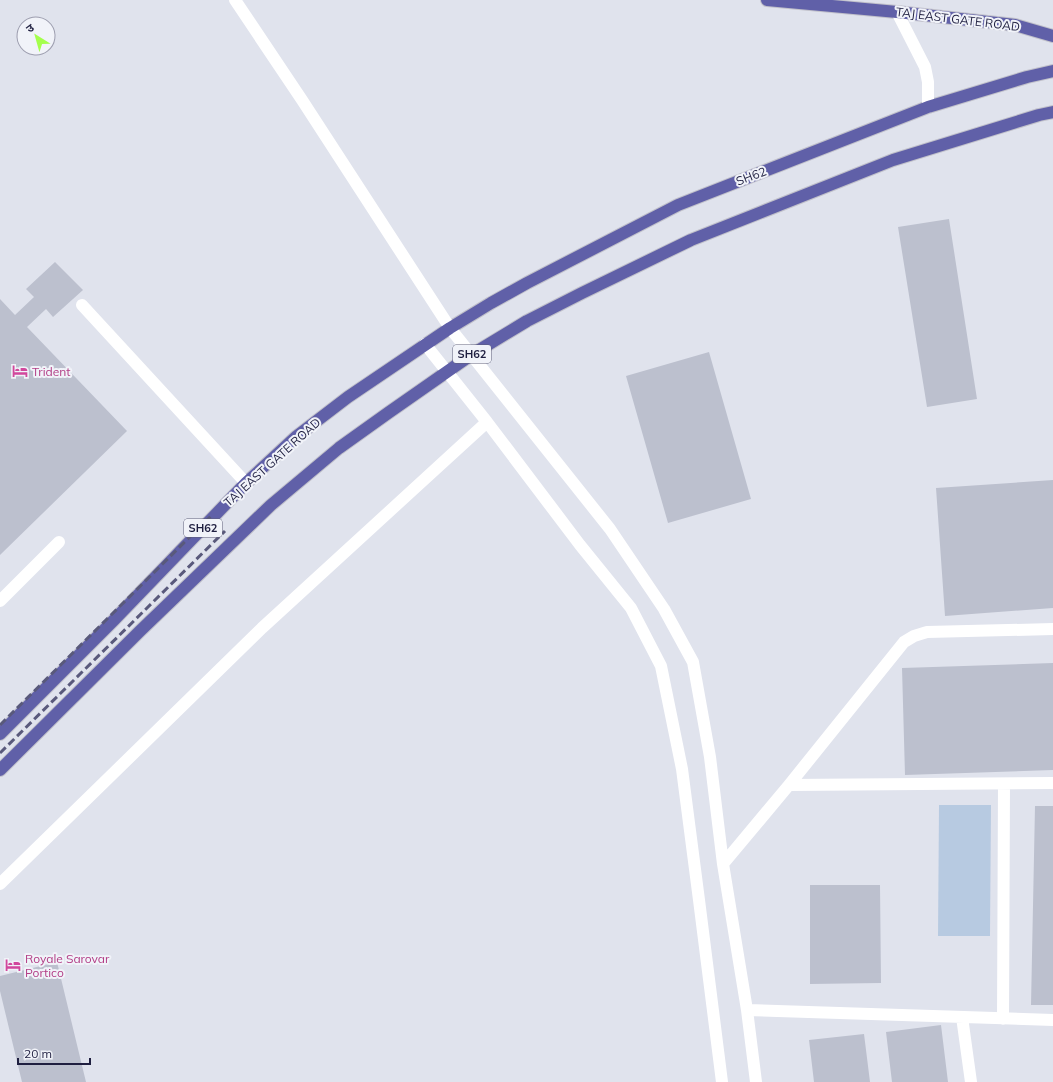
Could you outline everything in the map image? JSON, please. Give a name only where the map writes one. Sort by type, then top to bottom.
[{"type":"main road","name":"TAJ EAST GATE ROAD","points":[[767,0],[1015,25],[1053,36]]},
{"type":"main road","name":"SH62","points":[[425,344],[490,303],[678,205],[928,107],[1053,70]]},
{"type":"main road","name":"SH62","points":[[0,770],[140,631],[271,505],[339,448],[470,355],[527,321],[691,240],[893,160],[1053,112]]},
{"type":"main road","name":"TAJ EAST GATE ROAD","points":[[0,734],[114,620],[246,483],[297,436],[348,397],[425,344]]},
{"type":"street","points":[[235,0],[302,100],[450,328],[610,529],[664,609],[693,662],[710,757],[723,864],[747,1010],[756,1082]]},
{"type":"street","points":[[897,12],[925,67],[928,82],[928,107]]},
{"type":"street","points":[[82,305],[246,483]]},
{"type":"street","points":[[425,344],[487,422],[580,545],[631,608],[661,666],[682,769],[722,1082]]},
{"type":"street","points":[[0,884],[262,628],[487,422]]},
{"type":"street","points":[[0,601],[59,542]]},
{"type":"street","points":[[723,864],[789,785],[904,642],[914,636],[927,632],[1053,629]]},
{"type":"street","points":[[789,785],[1053,783]]},
{"type":"street","points":[[1002,1019],[1004,784]]},
{"type":"street","points":[[747,1010],[1053,1020]]},
{"type":"street","points":[[962,1017],[971,1082]]},
{"type":"shaded area","points":[[939,805],[991,805],[990,936],[938,936]]},
{"type":"building","points":[[949,219],[977,399],[927,407],[898,227]]},
{"type":"building","name":"Trident","points":[[55,262],[83,290],[53,317],[46,309],[27,327],[127,431],[0,555],[0,299],[15,315],[34,297],[26,289]]},
{"type":"building","points":[[709,352],[751,499],[668,523],[626,376]]},
{"type":"building","points":[[1053,480],[1053,608],[945,616],[936,488]]},
{"type":"building","points":[[1053,663],[1053,770],[905,775],[902,668]]},
{"type":"building","points":[[1035,806],[1053,806],[1053,1005],[1031,1005]]},
{"type":"building","points":[[810,885],[880,885],[881,983],[810,984]]},
{"type":"building","points":[[57,962],[86,1082],[22,1082],[0,991],[0,976]]},
{"type":"building","points":[[941,1025],[948,1082],[892,1082],[886,1032]]},
{"type":"building","points":[[864,1034],[870,1082],[814,1082],[809,1040]]},
{"type":"railway","points":[[0,725],[211,516]]},
{"type":"railway","points":[[0,753],[225,531]]},
{"type":"place","name":"Trident","points":[[20,371]]},
{"type":"place","name":"Royale Sarovar Portico","points":[[13,965]]}]
